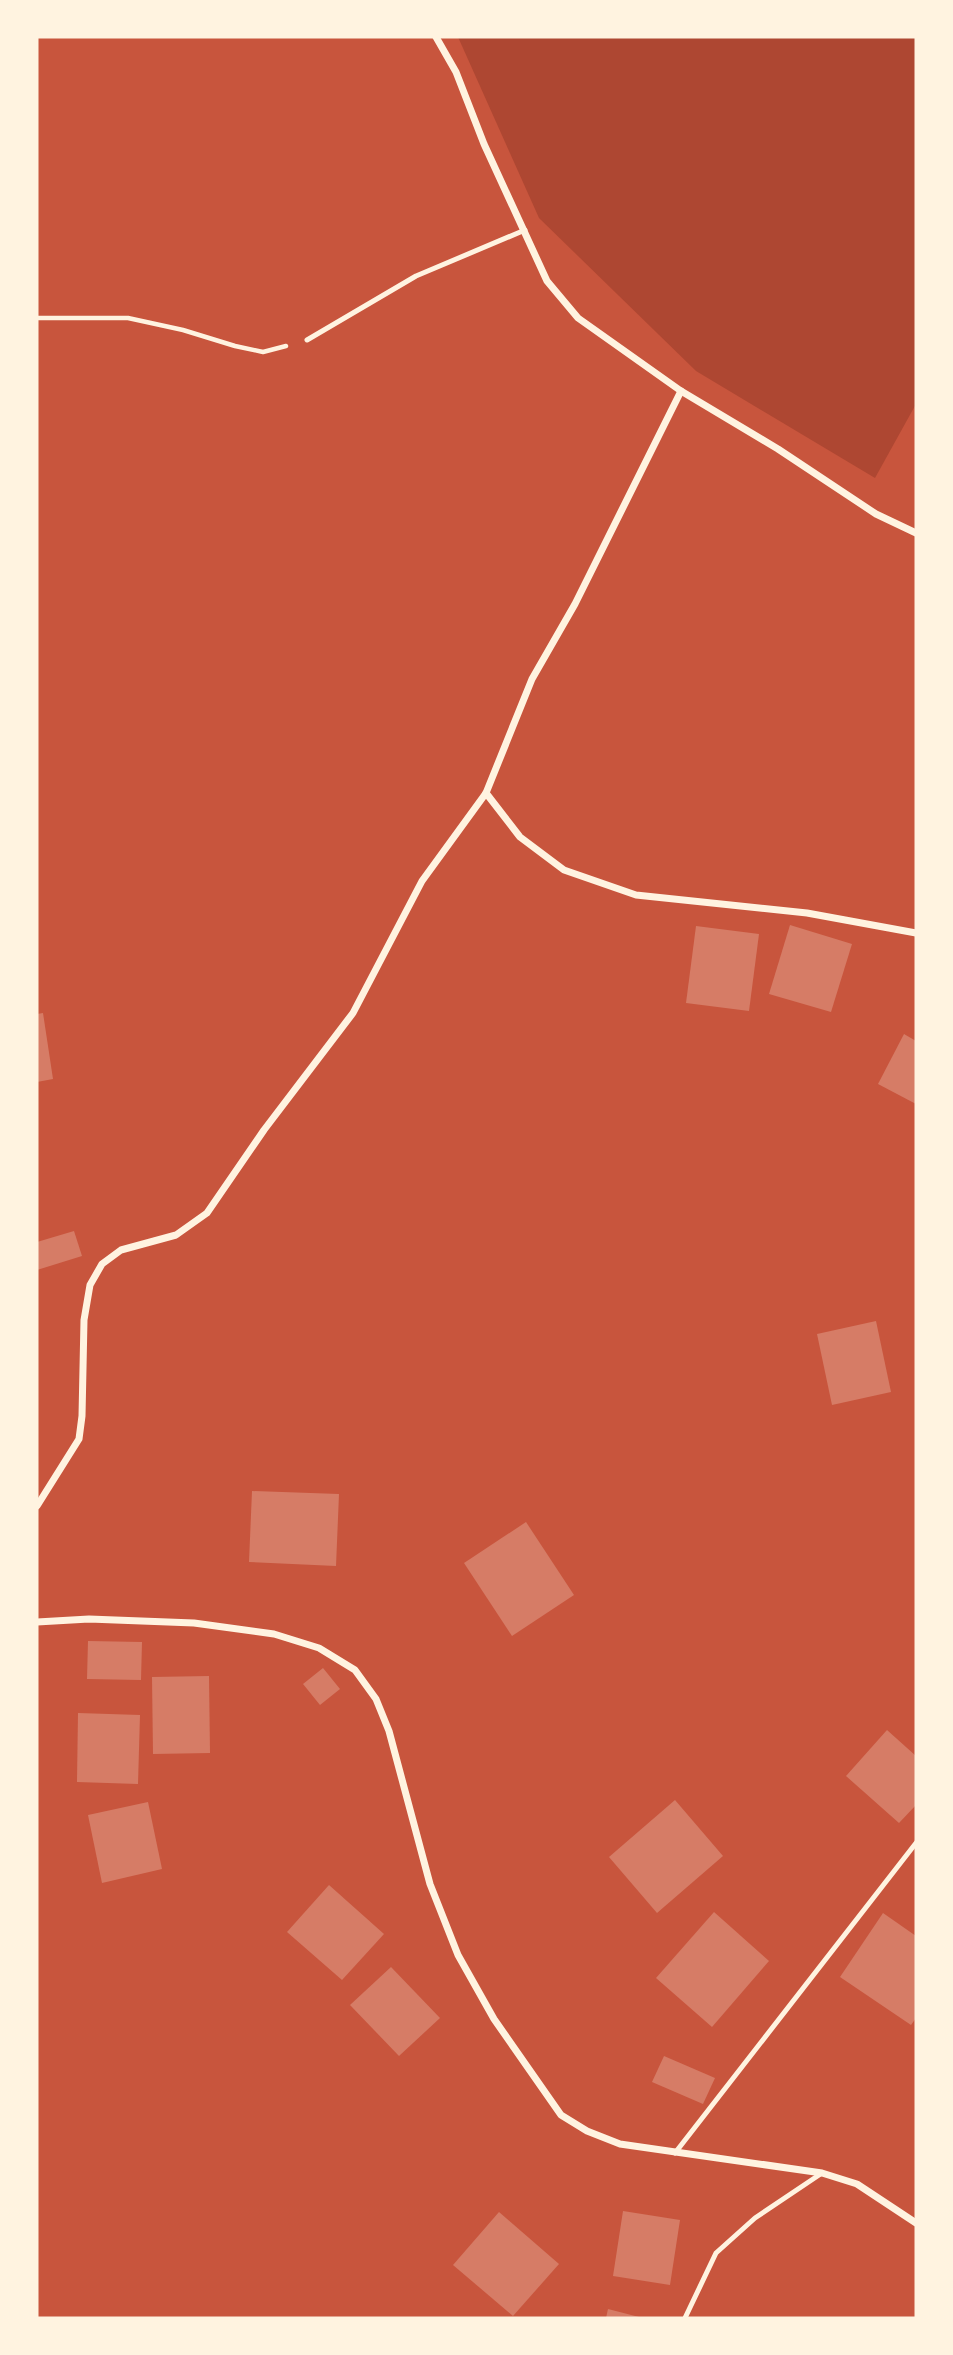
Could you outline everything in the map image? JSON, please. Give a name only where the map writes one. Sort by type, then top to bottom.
[{"type":"street","points":[[436,37],[456,72],[484,144],[547,281],[578,318],[681,391],[876,514],[916,533]]},
{"type":"street","points":[[37,1506],[79,1439],[84,1320],[90,1284],[102,1264],[121,1250],[176,1235],[207,1213],[264,1130],[353,1013],[422,881],[486,793],[532,679],[575,604],[681,391]]},
{"type":"street","points":[[486,793],[520,837],[564,870],[636,895],[807,913],[916,933]]},
{"type":"street","points":[[37,1622],[89,1619],[194,1623],[274,1634],[319,1647],[355,1671],[376,1699],[389,1731],[430,1884],[458,1955],[494,2019],[561,2115],[587,2131],[620,2144],[822,2173],[857,2184],[916,2223]]},
{"type":"lane","points":[[307,340],[416,276],[525,230]]},
{"type":"lane","points":[[675,2153],[916,1843]]},
{"type":"lane","points":[[685,2318],[716,2253],[755,2218],[822,2173]]},
{"type":"path","points":[[37,318],[128,318],[263,352],[307,340]]},
{"type":"shaded area","points":[[458,37],[916,37],[916,404],[875,478],[696,371],[539,218]]},
{"type":"building","points":[[790,925],[852,944],[831,1012],[769,994]]},
{"type":"building","points":[[696,926],[759,934],[749,1011],[686,1003]]},
{"type":"building","points":[[43,1013],[53,1079],[37,1082],[37,1014]]},
{"type":"building","points":[[904,1034],[916,1041],[916,1104],[878,1084]]},
{"type":"building","points":[[74,1231],[82,1256],[37,1270],[37,1242]]},
{"type":"building","points":[[876,1321],[891,1392],[832,1405],[817,1334]]},
{"type":"building","points":[[252,1491],[339,1494],[336,1566],[249,1562]]},
{"type":"building","points":[[526,1522],[574,1595],[512,1636],[464,1563]]},
{"type":"building","points":[[88,1641],[142,1642],[141,1680],[87,1679]]},
{"type":"building","points":[[323,1668],[340,1689],[320,1705],[303,1684]]},
{"type":"building","points":[[209,1676],[210,1753],[153,1754],[152,1677]]},
{"type":"building","points":[[78,1713],[140,1715],[138,1784],[77,1782]]},
{"type":"building","points":[[887,1730],[916,1756],[916,1805],[899,1823],[846,1776]]},
{"type":"building","points":[[675,1800],[723,1856],[657,1913],[609,1857]]},
{"type":"building","points":[[148,1802],[162,1869],[102,1883],[88,1815]]},
{"type":"building","points":[[329,1885],[384,1934],[342,1980],[287,1932]]},
{"type":"building","points":[[714,1912],[769,1961],[712,2027],[656,1978]]},
{"type":"building","points":[[883,1913],[916,1936],[916,2018],[911,2025],[840,1977]]},
{"type":"building","points":[[391,1967],[440,2018],[399,2056],[350,2005]]},
{"type":"building","points":[[664,2056],[715,2078],[703,2104],[652,2082]]},
{"type":"building","points":[[623,2211],[680,2220],[670,2285],[613,2276]]},
{"type":"building","points":[[499,2212],[559,2264],[513,2316],[453,2265]]},
{"type":"building","points":[[608,2309],[639,2317],[639,2318],[606,2318]]}]
